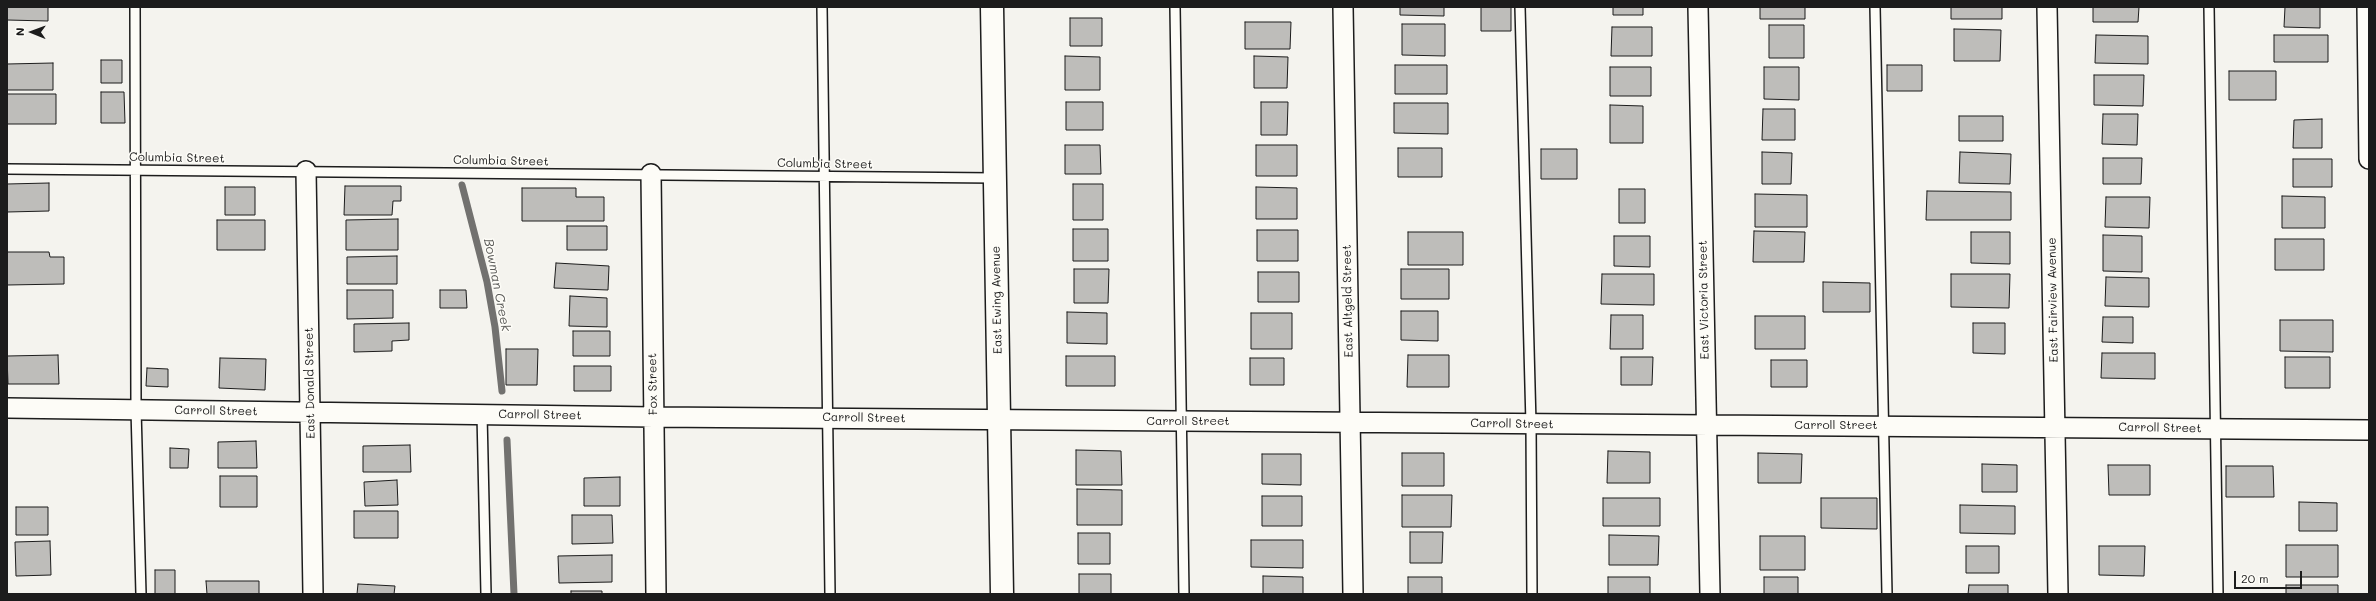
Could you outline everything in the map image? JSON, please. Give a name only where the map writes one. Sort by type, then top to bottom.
[{"type":"street","name":"East Ewing Avenue","points":[[992,7],[1002,594]]},
{"type":"street","name":"East Altgeld Street","points":[[1344,7],[1353,594]]},
{"type":"street","name":"East Victoria Street","points":[[1698,7],[1710,594]]},
{"type":"street","name":"East Fairview Avenue","points":[[2047,7],[2058,594]]},
{"type":"street","points":[[2367,7],[2369,159]]},
{"type":"street","name":"East Donald Street","points":[[306,171],[313,594]]},
{"type":"street","name":"Fox Street","points":[[651,174],[656,594]]},
{"type":"street","name":"Carroll Street","points":[[7,408],[654,417],[1182,420],[1531,424],[1885,425],[2369,430]]},
{"type":"lane","points":[[135,7],[136,409],[140,594]]},
{"type":"lane","points":[[822,7],[830,594]]},
{"type":"lane","points":[[1175,7],[1184,594]]},
{"type":"lane","points":[[1520,7],[1531,424],[1532,594]]},
{"type":"lane","points":[[1875,7],[1885,425],[1887,594]]},
{"type":"lane","points":[[2209,7],[2217,429],[2218,594]]},
{"type":"lane","name":"Columbia Street","points":[[7,169],[995,178]]},
{"type":"lane","points":[[482,414],[486,594]]},
{"type":"building","points":[[7,7],[48,7],[48,21],[7,20]]},
{"type":"building","points":[[1400,7],[1444,7],[1444,16],[1400,15]]},
{"type":"building","points":[[1481,7],[1511,7],[1511,31],[1481,31]]},
{"type":"building","points":[[1613,7],[1643,7],[1643,15],[1613,15]]},
{"type":"building","points":[[1760,7],[1805,7],[1805,19],[1760,19]]},
{"type":"building","points":[[1951,7],[2002,7],[2002,19],[1951,19]]},
{"type":"building","points":[[2093,7],[2139,7],[2138,22],[2093,22]]},
{"type":"building","points":[[2285,7],[2320,7],[2320,28],[2284,27]]},
{"type":"building","points":[[1070,18],[1102,18],[1102,46],[1070,46]]},
{"type":"building","points":[[1245,22],[1291,22],[1290,49],[1245,49]]},
{"type":"building","points":[[1402,24],[1445,24],[1445,56],[1402,55]]},
{"type":"building","points":[[1769,25],[1804,25],[1804,58],[1769,58]]},
{"type":"building","points":[[1612,27],[1652,27],[1652,56],[1611,56]]},
{"type":"building","points":[[1954,29],[2001,30],[2000,61],[1954,61]]},
{"type":"building","points":[[2096,35],[2148,36],[2148,64],[2095,63]]},
{"type":"building","points":[[2274,35],[2328,35],[2328,62],[2274,62]]},
{"type":"building","points":[[1065,56],[1100,57],[1100,90],[1065,90]]},
{"type":"building","points":[[1254,56],[1288,57],[1287,88],[1254,88]]},
{"type":"building","points":[[101,60],[122,60],[122,83],[101,83]]},
{"type":"building","points":[[53,63],[53,90],[7,90],[7,64]]},
{"type":"building","points":[[1395,65],[1447,65],[1447,94],[1395,94]]},
{"type":"building","points":[[1887,65],[1922,65],[1922,91],[1887,91]]},
{"type":"building","points":[[1610,67],[1651,67],[1651,96],[1610,96]]},
{"type":"building","points":[[1764,67],[1799,67],[1799,100],[1764,99]]},
{"type":"building","points":[[2229,71],[2276,71],[2276,100],[2229,100]]},
{"type":"building","points":[[2094,75],[2144,75],[2143,106],[2094,105]]},
{"type":"building","points":[[101,92],[124,92],[125,123],[101,123]]},
{"type":"building","points":[[7,94],[56,94],[56,124],[7,124]]},
{"type":"building","points":[[1066,102],[1103,102],[1103,130],[1066,130]]},
{"type":"building","points":[[1261,102],[1288,102],[1287,135],[1261,135]]},
{"type":"building","points":[[1394,103],[1448,103],[1448,134],[1394,133]]},
{"type":"building","points":[[1610,105],[1643,106],[1643,143],[1610,143]]},
{"type":"building","points":[[1763,109],[1795,109],[1795,140],[1762,140]]},
{"type":"building","points":[[2103,114],[2138,114],[2137,145],[2102,144]]},
{"type":"building","points":[[1959,116],[2003,116],[2003,141],[1959,141]]},
{"type":"building","points":[[2322,119],[2322,148],[2293,148],[2294,120]]},
{"type":"building","points":[[1065,145],[1100,145],[1101,174],[1065,174]]},
{"type":"building","points":[[1256,145],[1297,145],[1297,176],[1256,176]]},
{"type":"building","points":[[1398,148],[1442,148],[1442,177],[1398,177]]},
{"type":"building","points":[[1541,149],[1577,149],[1577,179],[1541,179]]},
{"type":"building","points":[[1762,152],[1792,153],[1791,184],[1762,184]]},
{"type":"building","points":[[1960,152],[2011,154],[2010,184],[1959,183]]},
{"type":"building","points":[[2103,158],[2142,158],[2141,184],[2103,184]]},
{"type":"building","points":[[2293,159],[2332,159],[2332,187],[2293,187]]},
{"type":"building","points":[[49,183],[49,211],[7,212],[7,184]]},
{"type":"building","points":[[1073,184],[1103,184],[1103,220],[1073,220]]},
{"type":"building","points":[[345,186],[401,186],[401,201],[393,201],[392,215],[344,215]]},
{"type":"building","points":[[225,187],[255,187],[255,215],[225,215]]},
{"type":"building","points":[[1256,187],[1297,188],[1297,219],[1256,219]]},
{"type":"building","points":[[522,188],[576,188],[576,197],[604,197],[604,221],[522,221]]},
{"type":"building","points":[[1619,189],[1645,189],[1645,223],[1619,223]]},
{"type":"building","points":[[1927,191],[2011,192],[2011,220],[1926,220]]},
{"type":"building","points":[[1755,194],[1807,195],[1807,227],[1755,227]]},
{"type":"building","points":[[2282,196],[2325,197],[2325,228],[2282,228]]},
{"type":"building","points":[[2106,197],[2150,197],[2149,228],[2105,227]]},
{"type":"building","points":[[398,219],[398,250],[346,250],[346,220]]},
{"type":"building","points":[[217,220],[265,220],[265,250],[217,250]]},
{"type":"building","points":[[567,226],[607,226],[607,250],[567,250]]},
{"type":"building","points":[[1073,229],[1108,229],[1108,261],[1073,261]]},
{"type":"building","points":[[1257,230],[1298,230],[1298,261],[1257,261]]},
{"type":"building","points":[[1754,231],[1805,232],[1804,262],[1753,262]]},
{"type":"building","points":[[1408,232],[1463,232],[1463,265],[1408,265]]},
{"type":"building","points":[[1971,232],[2010,232],[2010,264],[1971,263]]},
{"type":"building","points":[[2103,235],[2142,236],[2142,272],[2103,271]]},
{"type":"building","points":[[1614,236],[1650,236],[1650,267],[1614,266]]},
{"type":"building","points":[[2275,239],[2324,239],[2324,270],[2275,270]]},
{"type":"building","points":[[7,252],[49,252],[50,257],[64,257],[64,284],[7,285]]},
{"type":"building","points":[[397,256],[397,284],[347,284],[347,257]]},
{"type":"building","points":[[556,263],[609,266],[608,290],[554,288]]},
{"type":"building","points":[[1074,269],[1109,269],[1108,303],[1074,303]]},
{"type":"building","points":[[1401,269],[1449,269],[1449,299],[1401,299]]},
{"type":"building","points":[[1258,272],[1299,272],[1299,302],[1258,302]]},
{"type":"building","points":[[1602,274],[1654,274],[1654,305],[1601,304]]},
{"type":"building","points":[[1951,274],[2010,274],[2009,308],[1951,307]]},
{"type":"building","points":[[2106,277],[2149,278],[2149,307],[2105,306]]},
{"type":"building","points":[[1823,282],[1870,283],[1870,312],[1823,312]]},
{"type":"building","points":[[347,290],[393,290],[393,318],[347,319]]},
{"type":"building","points":[[440,290],[466,290],[467,308],[440,308]]},
{"type":"building","points":[[570,296],[607,298],[607,327],[569,326]]},
{"type":"building","points":[[1401,311],[1438,311],[1438,341],[1401,340]]},
{"type":"building","points":[[1067,312],[1107,313],[1107,344],[1067,343]]},
{"type":"building","points":[[1251,313],[1292,313],[1292,349],[1251,349]]},
{"type":"building","points":[[1611,315],[1643,315],[1643,349],[1610,349]]},
{"type":"building","points":[[1755,316],[1805,316],[1805,349],[1755,349]]},
{"type":"building","points":[[2103,317],[2133,317],[2133,343],[2102,342]]},
{"type":"building","points":[[2280,320],[2333,320],[2333,352],[2280,351]]},
{"type":"building","points":[[409,323],[409,340],[392,341],[392,351],[354,352],[354,324]]},
{"type":"building","points":[[1973,323],[2005,323],[2005,354],[1973,353]]},
{"type":"building","points":[[573,331],[610,331],[610,356],[573,356]]},
{"type":"building","points":[[506,349],[538,349],[537,385],[506,385]]},
{"type":"building","points":[[2102,353],[2155,353],[2155,379],[2101,378]]},
{"type":"building","points":[[58,355],[59,384],[8,384],[7,356]]},
{"type":"building","points":[[1408,355],[1449,355],[1449,387],[1407,387]]},
{"type":"building","points":[[1066,356],[1115,356],[1115,386],[1066,386]]},
{"type":"building","points":[[1621,357],[1653,357],[1652,385],[1621,385]]},
{"type":"building","points":[[2285,357],[2330,357],[2330,388],[2285,388]]},
{"type":"building","points":[[220,358],[266,359],[265,390],[219,388]]},
{"type":"building","points":[[1250,358],[1284,358],[1284,385],[1250,385]]},
{"type":"building","points":[[1771,360],[1807,360],[1807,387],[1771,387]]},
{"type":"building","points":[[574,366],[611,366],[611,391],[574,391]]},
{"type":"building","points":[[147,368],[168,369],[168,387],[146,386]]},
{"type":"building","points":[[256,441],[257,468],[218,468],[218,442]]},
{"type":"building","points":[[410,445],[411,472],[363,472],[363,446]]},
{"type":"building","points":[[170,448],[189,449],[188,468],[170,468]]},
{"type":"building","points":[[1076,450],[1121,451],[1122,485],[1076,485]]},
{"type":"building","points":[[1608,451],[1650,452],[1650,483],[1607,483]]},
{"type":"building","points":[[1402,453],[1444,453],[1444,486],[1402,486]]},
{"type":"building","points":[[1758,453],[1802,454],[1801,483],[1758,483]]},
{"type":"building","points":[[1262,454],[1301,454],[1301,485],[1262,484]]},
{"type":"building","points":[[1982,464],[2017,465],[2017,492],[1982,492]]},
{"type":"building","points":[[2108,465],[2150,465],[2150,495],[2109,495]]},
{"type":"building","points":[[2226,466],[2273,466],[2274,497],[2226,497]]},
{"type":"building","points":[[220,476],[257,476],[257,507],[220,507]]},
{"type":"building","points":[[620,477],[620,506],[584,506],[584,478]]},
{"type":"building","points":[[397,480],[398,505],[365,506],[364,482]]},
{"type":"building","points":[[1077,489],[1122,490],[1122,525],[1077,525]]},
{"type":"building","points":[[1402,495],[1452,495],[1451,527],[1402,527]]},
{"type":"building","points":[[1262,496],[1302,496],[1302,526],[1262,526]]},
{"type":"building","points":[[1603,498],[1660,498],[1660,526],[1603,526]]},
{"type":"building","points":[[1821,498],[1877,498],[1877,529],[1821,528]]},
{"type":"building","points":[[2299,502],[2337,503],[2337,531],[2299,531]]},
{"type":"building","points":[[1960,505],[2015,506],[2015,534],[1960,533]]},
{"type":"building","points":[[16,507],[48,507],[48,535],[16,535]]},
{"type":"building","points":[[354,511],[398,511],[398,538],[354,538]]},
{"type":"building","points":[[572,515],[612,515],[613,543],[572,544]]},
{"type":"building","points":[[1410,532],[1443,532],[1442,563],[1410,563]]},
{"type":"building","points":[[1078,533],[1110,533],[1110,564],[1078,564]]},
{"type":"building","points":[[1609,535],[1659,536],[1658,565],[1609,565]]},
{"type":"building","points":[[1760,536],[1805,536],[1805,570],[1760,570]]},
{"type":"building","points":[[1251,540],[1303,540],[1303,568],[1251,567]]},
{"type":"building","points":[[50,541],[51,575],[16,576],[15,542]]},
{"type":"building","points":[[2286,545],[2338,545],[2338,577],[2286,577]]},
{"type":"building","points":[[1966,546],[1999,546],[1999,573],[1966,573]]},
{"type":"building","points":[[2099,546],[2145,546],[2144,576],[2099,575]]},
{"type":"building","points":[[612,555],[612,582],[559,583],[558,556]]},
{"type":"building","points":[[155,570],[175,570],[175,594],[155,594]]},
{"type":"building","points":[[1079,574],[1111,574],[1111,594],[1079,594]]},
{"type":"building","points":[[1263,576],[1303,577],[1303,594],[1263,594]]},
{"type":"building","points":[[1408,577],[1442,577],[1442,594],[1408,594]]},
{"type":"building","points":[[1608,577],[1650,577],[1650,594],[1608,594]]},
{"type":"building","points":[[1764,577],[1798,577],[1798,594],[1764,594]]},
{"type":"building","points":[[206,581],[259,581],[259,594],[207,594]]},
{"type":"building","points":[[358,584],[395,586],[394,594],[357,594]]},
{"type":"building","points":[[1969,585],[2008,585],[2008,594],[1968,594]]},
{"type":"building","points":[[2286,585],[2338,585],[2338,594],[2286,594]]},
{"type":"building","points":[[571,591],[602,591],[602,594],[571,594]]},
{"type":"waterway","name":"Bowman Creek","points":[[462,185],[487,282],[495,327],[502,391]]},
{"type":"waterway","name":"Bowman Creek","points":[[507,440],[514,594]]}]
